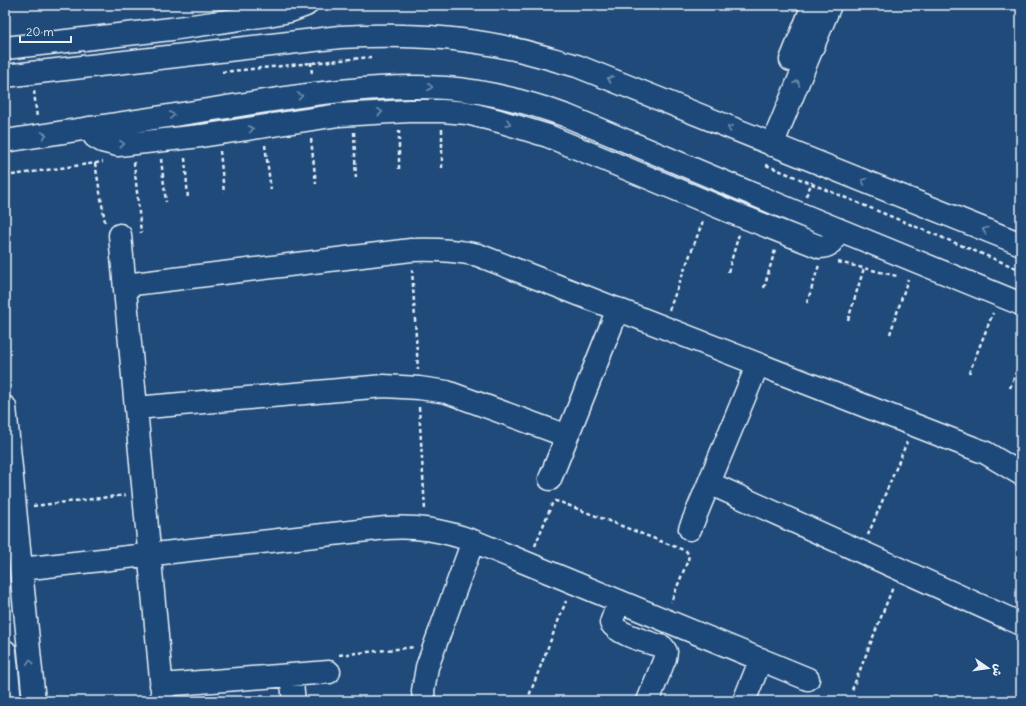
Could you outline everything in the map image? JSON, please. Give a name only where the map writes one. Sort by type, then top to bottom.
[{"type":"street","points":[[5,48],[172,29],[268,15],[290,11],[306,5]]},
{"type":"street","points":[[765,142],[813,5]]},
{"type":"street","points":[[765,142],[830,5]]},
{"type":"street","points":[[5,76],[340,37],[380,35],[460,39],[500,46],[577,66],[1021,244]]},
{"type":"street","points":[[5,141],[315,93],[407,87],[447,88],[500,96],[538,105],[567,116],[798,213],[1021,304]]},
{"type":"street","points":[[89,128],[95,137],[102,141],[118,145],[201,136],[339,115],[354,128],[401,123],[440,122],[467,113],[528,129],[548,136],[717,207],[820,247],[830,245],[838,229]]},
{"type":"street","points":[[134,235],[125,285],[162,693],[291,675],[329,672]]},
{"type":"street","points":[[125,285],[411,250],[449,250],[478,255],[986,453],[1021,474]]},
{"type":"street","points":[[550,479],[618,309]]},
{"type":"street","points":[[690,529],[758,364]]},
{"type":"street","points":[[136,408],[384,386],[418,388],[447,392],[567,436]]},
{"type":"street","points":[[6,420],[34,701]]},
{"type":"street","points":[[709,483],[1021,624]]},
{"type":"street","points":[[21,569],[386,528],[426,528],[450,533],[473,541],[808,679]]},
{"type":"street","points":[[424,701],[423,691],[427,667],[473,541]]},
{"type":"street","points":[[619,601],[611,623],[613,626],[620,632],[663,647],[666,652],[648,701]]},
{"type":"street","points":[[5,651],[10,701]]},
{"type":"street","points":[[744,701],[761,659]]},
{"type":"street","points":[[291,675],[294,701]]},
{"type":"path","points":[[308,40],[315,93]]},
{"type":"path","points":[[31,72],[38,136]]},
{"type":"path","points":[[440,122],[442,169]]},
{"type":"path","points":[[399,172],[401,123]]},
{"type":"path","points":[[354,128],[356,180]]},
{"type":"path","points":[[303,139],[311,138],[316,184]]},
{"type":"path","points":[[95,163],[106,227],[115,234],[134,235],[132,143]]},
{"type":"path","points":[[265,143],[271,190]]},
{"type":"path","points":[[219,148],[224,193]]},
{"type":"path","points":[[184,152],[188,199]]},
{"type":"path","points":[[161,155],[166,202]]},
{"type":"path","points":[[5,176],[110,161]]},
{"type":"path","points":[[798,213],[820,164]]},
{"type":"path","points":[[663,326],[705,217]]},
{"type":"path","points":[[728,272],[740,232]]},
{"type":"path","points":[[764,288],[777,245]]},
{"type":"path","points":[[411,250],[426,528]]},
{"type":"path","points":[[835,261],[900,277]]},
{"type":"path","points":[[807,303],[819,264]]},
{"type":"path","points":[[848,320],[864,268]]},
{"type":"path","points":[[890,334],[908,279],[914,281]]},
{"type":"path","points":[[969,373],[994,311],[987,309]]},
{"type":"path","points":[[1010,388],[1021,360]]},
{"type":"path","points":[[862,552],[914,425]]},
{"type":"path","points":[[15,508],[144,493]]},
{"type":"path","points":[[528,563],[552,504],[555,501],[686,551],[689,555],[688,560],[664,620]]},
{"type":"path","points":[[852,690],[900,570]]},
{"type":"path","points":[[527,701],[573,582]]},
{"type":"path","points":[[329,672],[331,661],[340,655],[435,644]]}]
